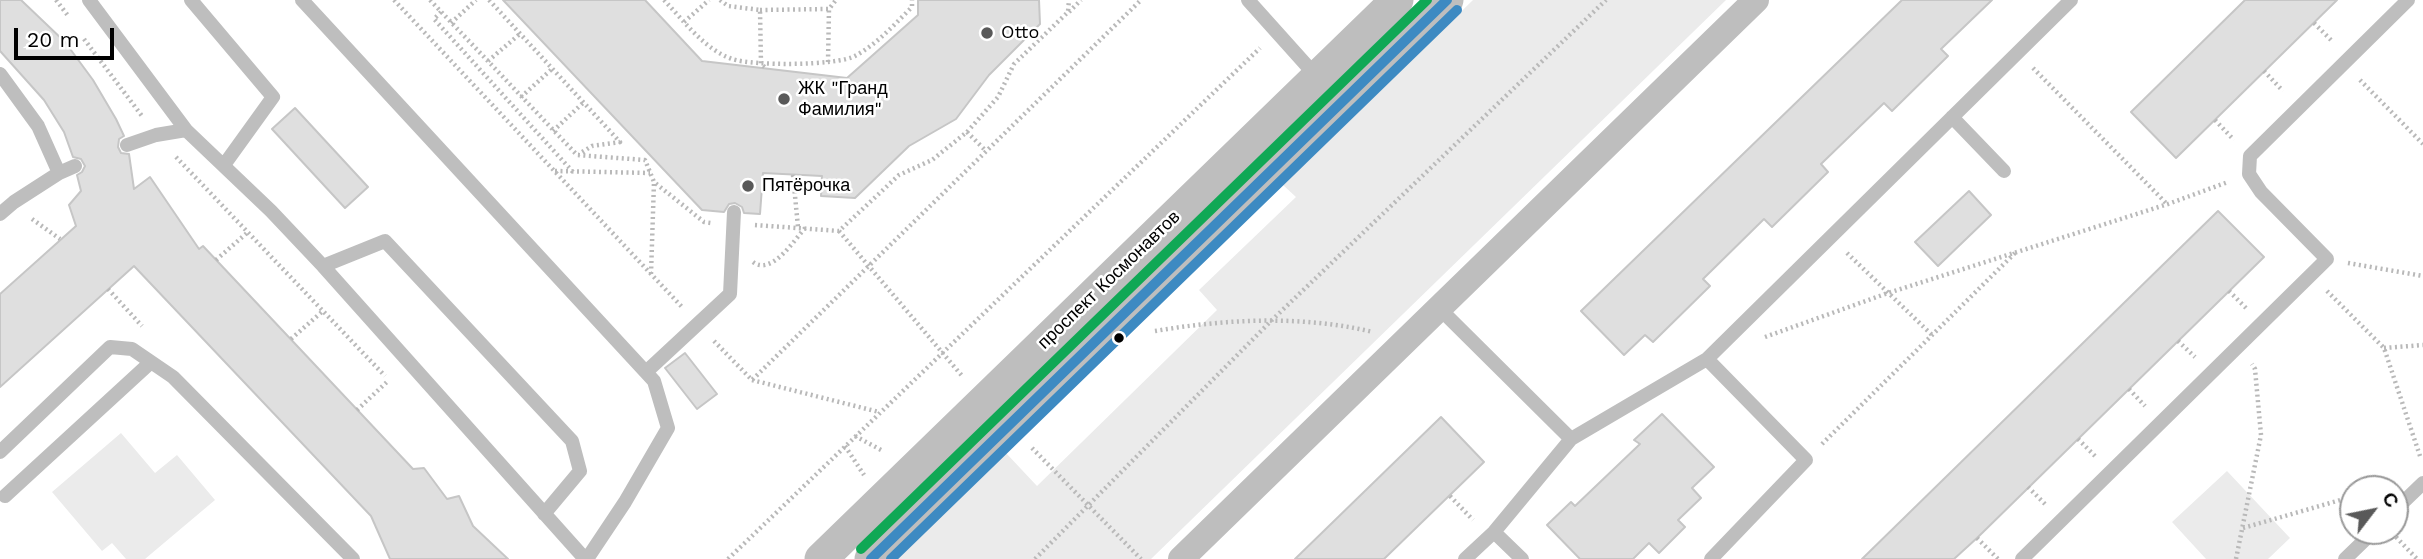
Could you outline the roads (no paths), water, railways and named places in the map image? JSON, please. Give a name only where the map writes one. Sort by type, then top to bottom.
[{"type":"street","name":"проспект Космонавтов","points":[[821,559],[1397,0]]},
{"type":"street","name":"проспект Космонавтов","points":[[871,559],[1447,0]]},
{"type":"street","points":[[1181,559],[1756,0]]},
{"type":"lane","points":[[89,0],[186,130],[323,266],[586,559],[625,502],[668,428],[654,381],[302,0]]},
{"type":"lane","points":[[191,0],[273,97],[224,165]]},
{"type":"lane","points":[[1248,0],[1342,103]]},
{"type":"lane","points":[[1465,559],[1491,534],[1571,439],[1707,359],[2071,0]]},
{"type":"lane","points":[[2022,559],[2327,259],[2261,192],[2249,174],[2250,156],[2408,0]]},
{"type":"lane","points":[[0,74],[38,126],[59,173]]},
{"type":"lane","points":[[1952,117],[2004,171]]},
{"type":"lane","points":[[127,145],[156,135],[186,130]]},
{"type":"lane","points":[[0,215],[14,202],[59,173],[75,166]]},
{"type":"lane","points":[[646,372],[730,294],[734,218]]},
{"type":"lane","points":[[323,266],[384,242],[572,440],[580,471],[544,514]]},
{"type":"lane","points":[[1439,308],[1571,439]]},
{"type":"lane","points":[[0,452],[110,347],[132,349],[173,377],[353,559]]},
{"type":"lane","points":[[1707,359],[1806,460],[1711,559]]},
{"type":"lane","points":[[5,496],[151,362]]},
{"type":"lane","points":[[2409,496],[2423,483]]},
{"type":"lane","points":[[1491,534],[1522,559]]},
{"type":"lane","points":[[2345,559],[2360,545]]},
{"type":"place","name":"Otto","points":[[987,33]]},
{"type":"place","name":"ЖК \"Гранд Фамилия\"","points":[[784,99]]},
{"type":"place","name":"Пятёрочка","points":[[748,186]]}]
